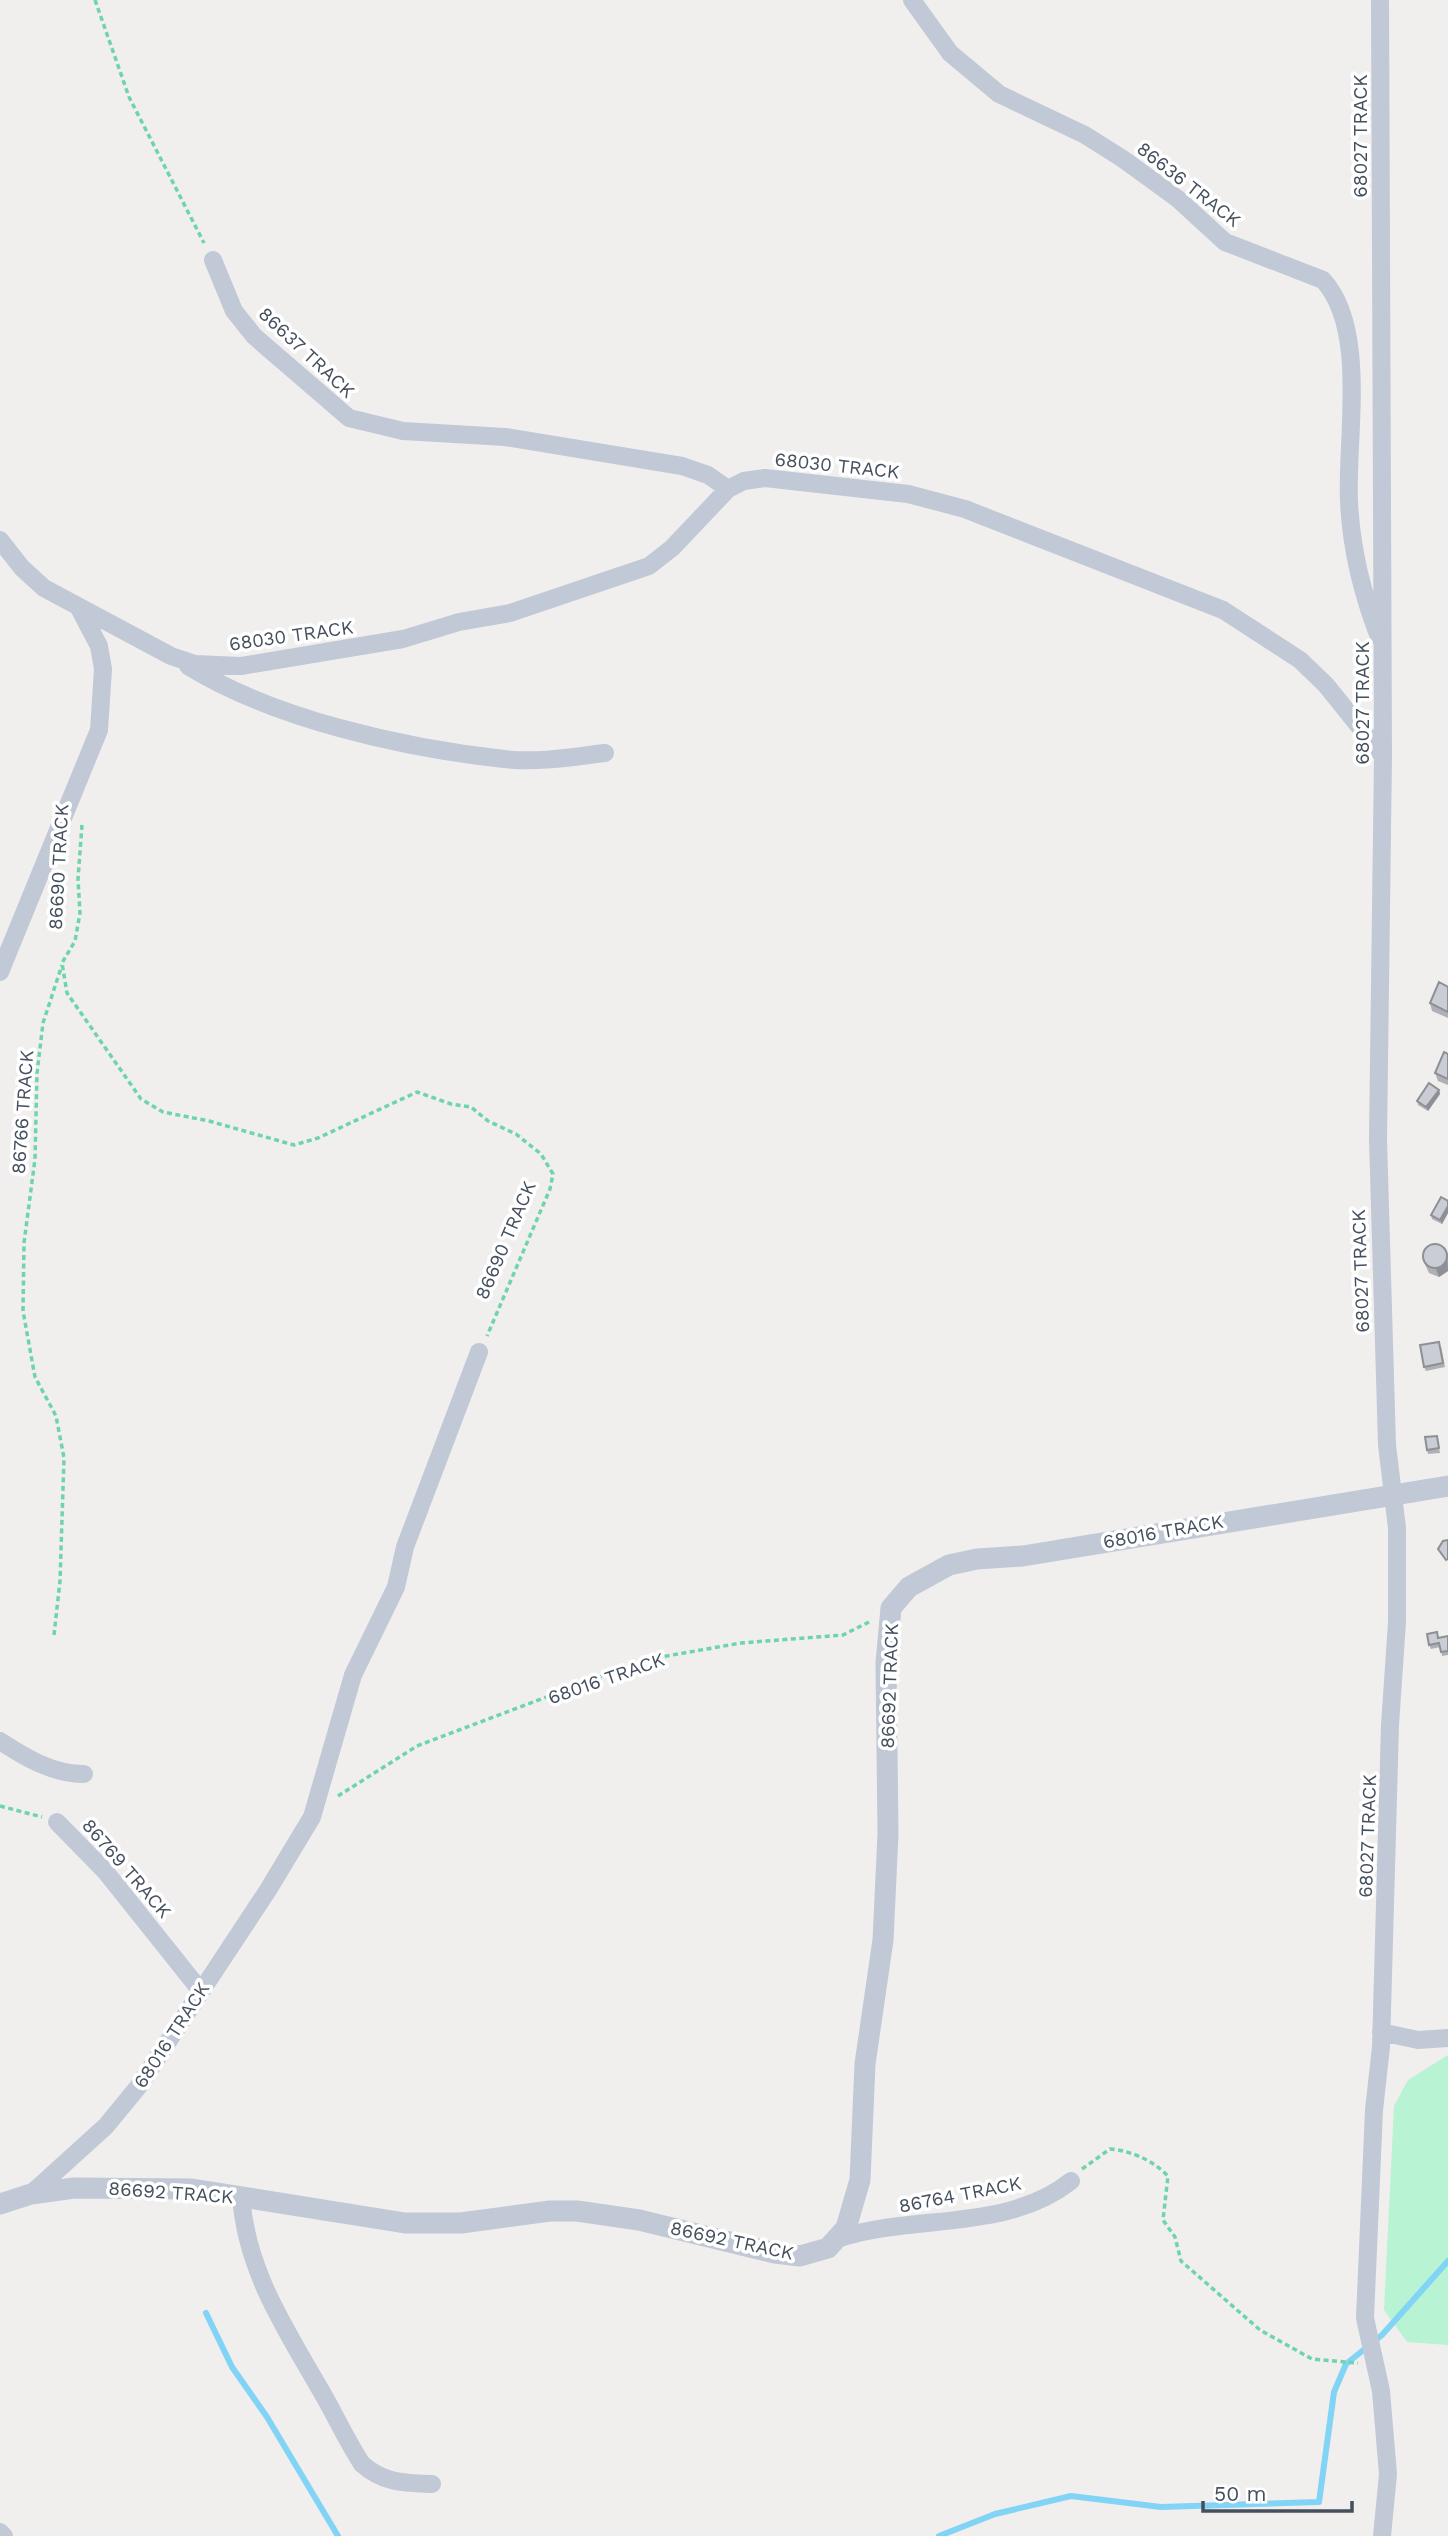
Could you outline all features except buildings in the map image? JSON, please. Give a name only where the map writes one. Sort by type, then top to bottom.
[{"type":"street","name":"86636 TRACK","points":[[912,0],[950,53],[999,94],[1085,135],[1123,159],[1178,199],[1226,242],[1323,280],[1333,292],[1346,329],[1350,371],[1349,503],[1354,560],[1366,605],[1382,647]]},
{"type":"street","name":"68027 TRACK","points":[[1380,0],[1383,756],[1378,1139],[1387,1446],[1397,1528],[1397,1622],[1390,1725],[1381,2032],[1365,2269],[1365,2318],[1372,2363],[1381,2391],[1388,2474],[1382,2536]]},
{"type":"street","name":"86637 TRACK","points":[[213,260],[234,311],[254,336],[349,418],[403,431],[505,437],[682,466],[708,475],[728,489]]},
{"type":"street","name":"68030 TRACK","points":[[0,540],[22,568],[44,587],[172,656],[195,664],[241,666],[403,639],[459,622],[535,607],[601,580],[649,566],[672,548],[728,489],[744,481],[765,478],[908,494],[965,509],[1223,610],[1300,660],[1326,685],[1383,756]]},
{"type":"street","points":[[0,972],[99,730],[103,669],[99,646],[78,606]]},
{"type":"street","points":[[172,656],[238,694],[333,727],[505,760],[556,760],[605,753]]},
{"type":"street","points":[[312,1817],[353,1675],[396,1587],[405,1547],[479,1352]]},
{"type":"street","name":"68016 TRACK","points":[[891,1608],[909,1587],[949,1565],[1065,1549],[1448,1486]]},
{"type":"street","name":"86692 TRACK","points":[[31,2194],[74,2188],[145,2187],[241,2196],[405,2223],[461,2223],[536,2212],[578,2211],[639,2220],[775,2253],[800,2256],[828,2248],[840,2238],[852,2214],[860,2180],[865,2064],[883,1940],[888,1835],[886,1663],[891,1608]]},
{"type":"street","points":[[0,1741],[27,1759],[70,1774],[85,1774]]},
{"type":"street","name":"68016 TRACK","points":[[0,2204],[31,2194],[123,2106],[268,1890],[312,1817]]},
{"type":"street","name":"86769 TRACK","points":[[57,1822],[106,1871],[200,1990]]},
{"type":"street","points":[[1381,2032],[1418,2040],[1437,2041],[1448,2038]]},
{"type":"street","name":"86764 TRACK","points":[[840,2238],[1018,2208],[1056,2193],[1071,2181]]},
{"type":"street","points":[[241,2196],[248,2249],[261,2283],[278,2319],[362,2464],[376,2477],[399,2483],[432,2484]]},
{"type":"street","points":[[0,2532],[4,2536]]},
{"type":"path","points":[[95,0],[129,97],[213,260]]},
{"type":"path","name":"86690 TRACK","points":[[82,815],[78,879],[80,914],[75,941],[62,963],[67,993],[141,1100],[163,1112],[209,1121],[294,1145],[318,1138],[417,1092],[451,1104],[471,1107],[541,1154],[554,1174],[550,1189],[479,1352]]},
{"type":"path","name":"86766 TRACK","points":[[54,1635],[60,1581],[64,1458],[55,1416],[35,1377],[23,1311],[24,1243],[35,1159],[37,1073],[43,1023],[62,963]]},
{"type":"path","name":"68016 TRACK","points":[[312,1817],[347,1789],[417,1746],[618,1670],[661,1657],[741,1643],[843,1635],[891,1608]]},
{"type":"path","name":"86769 TRACK","points":[[0,1806],[57,1822]]},
{"type":"path","points":[[1071,2181],[1097,2155],[1110,2149],[1122,2150],[1156,2164],[1168,2176],[1163,2220],[1175,2237],[1181,2261],[1260,2330],[1312,2359],[1346,2364],[1372,2363]]},
{"type":"green space","points":[[1448,2055],[1448,2345],[1407,2342],[1384,2310],[1394,2106],[1408,2080]]},
{"type":"waterway","points":[[939,2536],[995,2514],[1071,2496],[1161,2507],[1319,2502],[1334,2392],[1346,2364],[1382,2335],[1448,2261]]},
{"type":"waterway","points":[[206,2313],[232,2367],[267,2417],[338,2536]]}]
